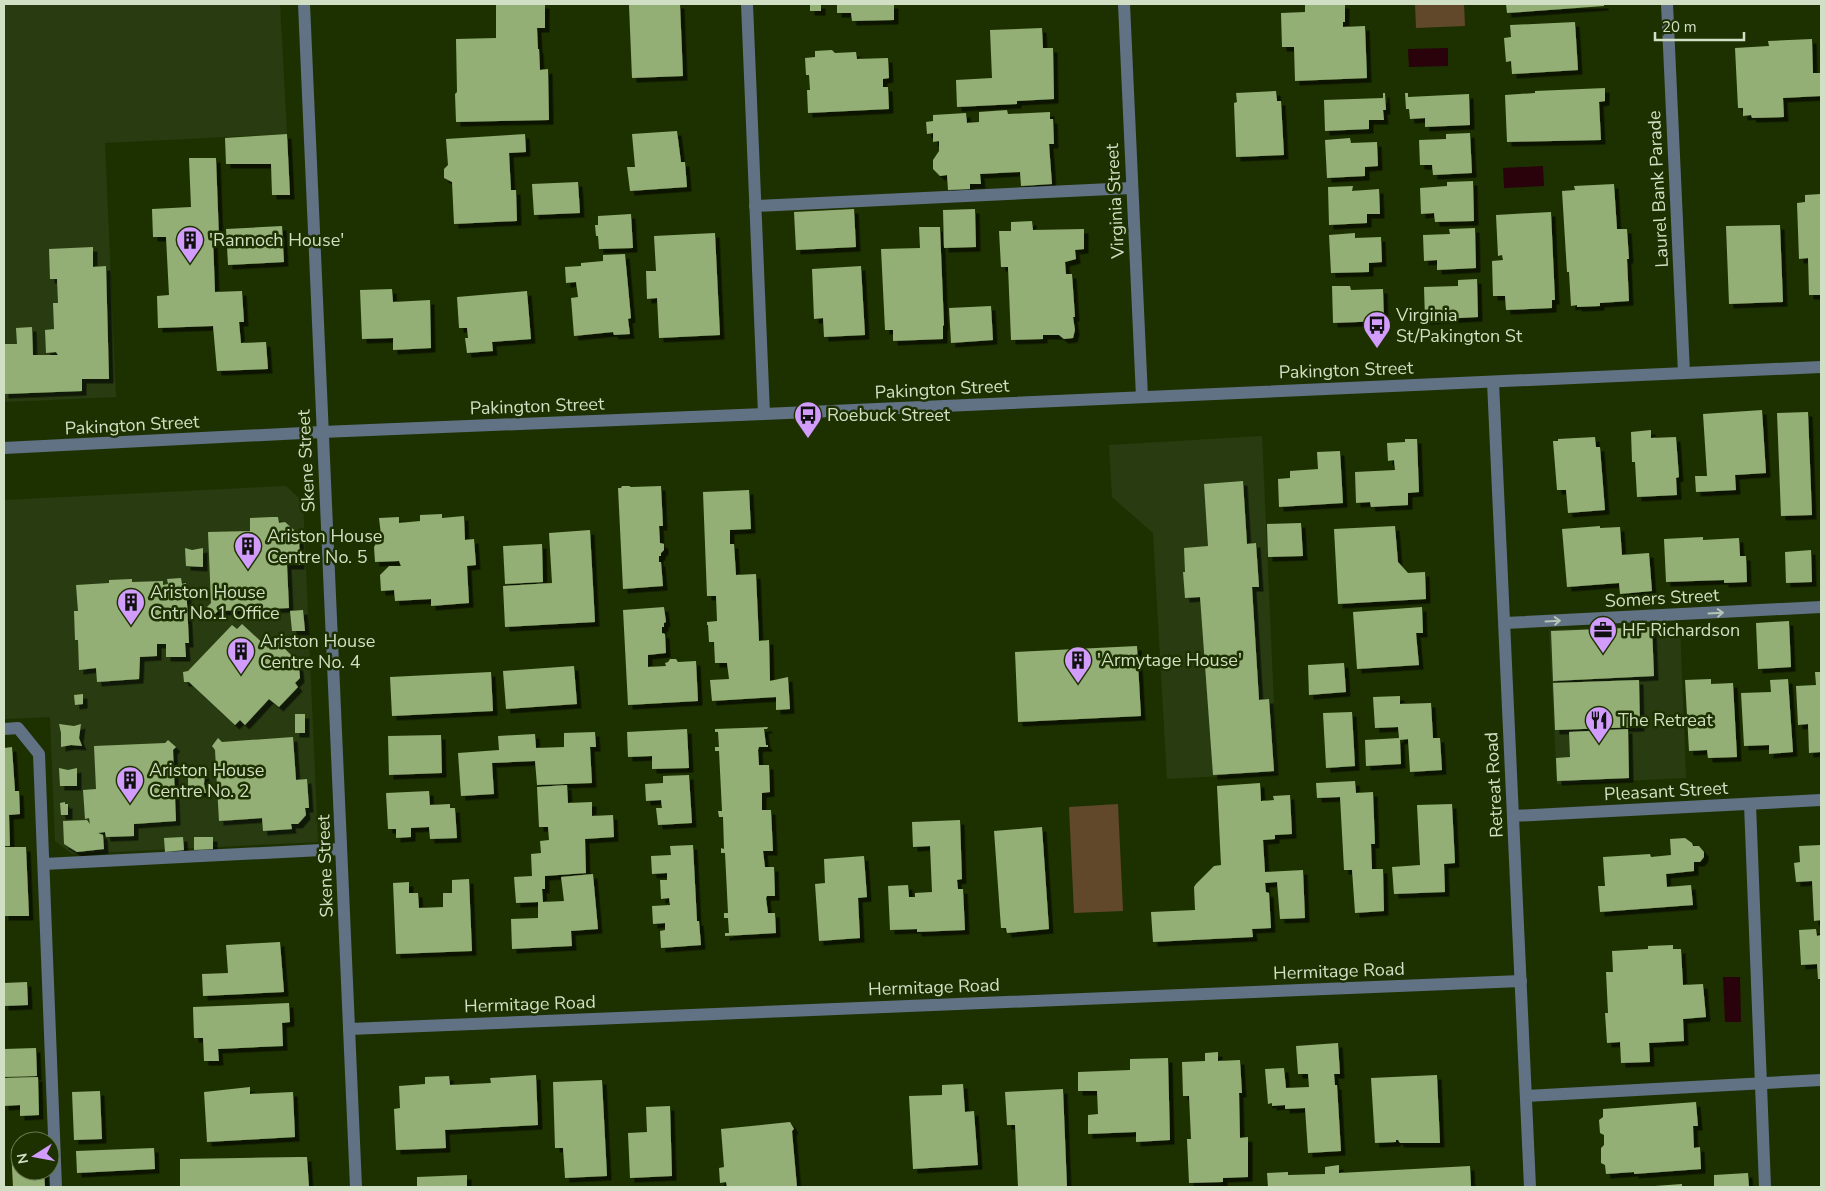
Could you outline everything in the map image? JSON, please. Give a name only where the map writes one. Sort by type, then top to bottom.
[{"type":"street","name":"Skene Street","points":[[304,4],[356,1187]]},
{"type":"street","points":[[747,4],[764,414]]},
{"type":"street","name":"Virginia Street","points":[[1124,4],[1142,397]]},
{"type":"street","name":"Laurel Bank Parade","points":[[1667,4],[1684,373]]},
{"type":"street","points":[[754,206],[1132,188]]},
{"type":"street","name":"Pakington Street","points":[[4,448],[322,432],[1821,367]]},
{"type":"street","name":"Retreat Road","points":[[1493,382],[1530,1187]]},
{"type":"street","name":"Somers Street","points":[[1505,623],[1821,607]]},
{"type":"street","points":[[4,729],[18,728],[39,754],[56,1187]]},
{"type":"street","name":"Pleasant Street","points":[[1513,816],[1821,800]]},
{"type":"street","points":[[1750,804],[1765,1187]]},
{"type":"street","points":[[44,864],[341,849]]},
{"type":"street","name":"Hermitage Road","points":[[349,1029],[1521,981]]},
{"type":"street","points":[[1526,1096],[1821,1080]]},
{"type":"shaded area","points":[[4,4],[280,4],[287,134],[105,143],[116,397],[4,402]]},
{"type":"shaded area","points":[[1415,4],[1464,4],[1465,26],[1416,28]]},
{"type":"shaded area","points":[[1448,48],[1448,66],[1409,67],[1408,49]]},
{"type":"shaded area","points":[[1543,166],[1544,186],[1504,188],[1503,168]]},
{"type":"shaded area","points":[[1262,436],[1277,773],[1167,779],[1153,533],[1112,497],[1109,445]]},
{"type":"shaded area","points":[[286,486],[303,502],[318,842],[72,854],[55,841],[50,717],[4,719],[4,500]]},
{"type":"shaded area","points":[[1680,625],[1686,778],[1557,784],[1549,630]]},
{"type":"shaded area","points":[[1118,804],[1123,911],[1074,913],[1069,807]]},
{"type":"shaded area","points":[[1723,977],[1740,977],[1741,1022],[1725,1022]]},
{"type":"building","points":[[496,4],[545,4],[545,28],[537,28],[540,70],[548,69],[549,120],[456,122],[456,39],[496,38]]},
{"type":"building","points":[[680,4],[683,76],[632,78],[629,5]]},
{"type":"building","points":[[810,4],[821,4],[821,11],[810,11]]},
{"type":"building","points":[[837,4],[894,4],[894,20],[852,21],[851,13],[837,13]]},
{"type":"building","points":[[1305,4],[1345,4],[1345,22],[1343,22],[1343,27],[1365,26],[1367,78],[1295,81],[1294,47],[1282,47],[1281,13],[1305,12]]},
{"type":"building","points":[[1506,4],[1604,4],[1604,6],[1507,13]]},
{"type":"building","points":[[1575,22],[1578,70],[1512,74],[1511,61],[1506,62],[1504,38],[1511,37],[1510,25]]},
{"type":"building","points":[[1042,28],[1043,48],[1053,48],[1054,99],[1017,101],[1017,104],[957,107],[956,80],[992,78],[990,30]]},
{"type":"building","points":[[1812,39],[1813,73],[1820,73],[1821,96],[1783,98],[1784,117],[1752,118],[1751,115],[1743,116],[1743,108],[1738,108],[1735,48],[1769,46],[1768,41]]},
{"type":"building","points":[[832,50],[835,53],[856,52],[857,59],[888,58],[889,78],[883,79],[883,87],[888,87],[889,109],[808,113],[807,90],[810,90],[809,75],[806,75],[805,58],[815,57],[815,51]]},
{"type":"building","points":[[1605,88],[1605,101],[1599,102],[1601,140],[1507,142],[1505,95],[1535,93],[1535,91]]},
{"type":"building","points":[[1276,91],[1277,101],[1281,101],[1284,155],[1236,157],[1234,103],[1237,102],[1236,93]]},
{"type":"building","points":[[1383,93],[1385,93],[1386,110],[1383,110],[1384,120],[1369,120],[1369,129],[1325,131],[1324,100],[1383,98]]},
{"type":"building","points":[[1405,93],[1408,93],[1408,97],[1469,94],[1470,125],[1425,127],[1425,118],[1410,119],[1409,109],[1406,109]]},
{"type":"building","points":[[1007,110],[1008,114],[1050,112],[1050,119],[1053,119],[1054,144],[1049,144],[1052,184],[1021,186],[1020,172],[980,174],[981,184],[970,184],[970,189],[948,190],[947,175],[940,176],[933,169],[933,160],[939,151],[939,141],[933,142],[933,133],[927,134],[926,122],[933,121],[933,115],[966,113],[967,123],[979,122],[979,112]]},
{"type":"building","points":[[677,131],[681,162],[685,162],[687,187],[630,191],[627,167],[635,167],[632,134]]},
{"type":"building","points":[[1470,133],[1472,173],[1433,175],[1432,165],[1420,165],[1419,140],[1446,139],[1446,134]]},
{"type":"building","points":[[287,134],[290,195],[272,195],[271,164],[226,164],[225,138]]},
{"type":"building","points":[[525,134],[526,152],[509,153],[511,190],[516,190],[517,221],[454,224],[452,182],[444,178],[444,169],[448,165],[446,139]]},
{"type":"building","points":[[1350,138],[1351,143],[1377,142],[1378,166],[1365,167],[1365,176],[1327,178],[1325,140]]},
{"type":"building","name":"'Rannoch House'","points":[[189,158],[216,158],[219,237],[213,238],[215,292],[242,291],[244,322],[239,322],[241,343],[266,342],[268,369],[217,371],[213,326],[158,328],[157,296],[169,295],[166,237],[153,237],[152,209],[191,207]]},
{"type":"building","points":[[1473,181],[1474,221],[1435,222],[1434,213],[1421,214],[1420,188],[1447,186],[1447,182]]},
{"type":"building","points":[[578,182],[580,213],[534,215],[532,184]]},
{"type":"building","points":[[1614,184],[1617,229],[1627,229],[1629,301],[1600,303],[1600,306],[1571,306],[1562,191],[1575,190],[1574,186]]},
{"type":"building","points":[[1353,186],[1352,191],[1379,189],[1380,214],[1367,214],[1367,223],[1329,225],[1328,187]]},
{"type":"building","points":[[1821,194],[1821,295],[1809,295],[1808,258],[1799,259],[1797,203],[1805,202],[1805,195]]},
{"type":"building","points":[[854,209],[856,247],[796,250],[794,212]]},
{"type":"building","points":[[975,209],[976,247],[944,248],[943,210]]},
{"type":"building","points":[[1551,212],[1555,300],[1552,300],[1552,308],[1506,310],[1505,296],[1493,296],[1492,261],[1503,260],[1502,255],[1498,256],[1496,215]]},
{"type":"building","points":[[631,214],[633,248],[599,249],[595,225],[598,225],[598,216]]},
{"type":"building","points":[[1032,221],[1033,230],[1084,229],[1084,249],[1075,250],[1076,259],[1065,262],[1066,274],[1072,274],[1075,317],[1073,317],[1075,330],[1073,338],[1064,339],[1059,335],[1043,335],[1043,339],[1011,340],[1008,267],[1001,267],[999,231],[1011,231],[1011,222]]},
{"type":"building","points":[[1780,225],[1783,302],[1729,304],[1726,226]]},
{"type":"building","points":[[282,226],[284,262],[228,265],[226,229]]},
{"type":"building","points":[[919,227],[940,227],[943,339],[893,341],[893,330],[885,330],[881,249],[920,248]]},
{"type":"building","points":[[1475,228],[1476,268],[1437,270],[1437,260],[1424,261],[1423,235],[1450,234],[1449,229]]},
{"type":"building","points":[[715,233],[720,335],[659,338],[657,298],[647,299],[646,271],[656,271],[654,236]]},
{"type":"building","points":[[1355,233],[1355,238],[1381,237],[1382,262],[1369,263],[1369,272],[1331,273],[1329,235]]},
{"type":"building","points":[[93,247],[93,267],[106,266],[109,379],[82,379],[82,391],[4,394],[4,344],[17,344],[16,328],[32,327],[33,355],[58,355],[56,352],[46,353],[45,330],[54,329],[53,303],[58,303],[57,279],[50,279],[49,249]]},
{"type":"building","points":[[625,254],[631,318],[628,319],[630,334],[614,335],[613,332],[574,336],[571,298],[578,297],[576,282],[566,283],[565,267],[581,266],[581,263],[603,261],[603,255]]},
{"type":"building","points":[[861,266],[865,335],[824,337],[823,318],[814,319],[812,269]]},
{"type":"building","points":[[1477,279],[1478,317],[1425,320],[1424,287],[1458,286],[1458,280]]},
{"type":"building","points":[[1332,286],[1350,286],[1351,290],[1383,289],[1384,321],[1333,323]]},
{"type":"building","points":[[392,289],[393,302],[430,300],[431,348],[393,350],[393,338],[362,339],[360,290]]},
{"type":"building","points":[[527,291],[531,339],[492,342],[493,351],[467,353],[465,338],[468,338],[467,328],[459,328],[457,297]]},
{"type":"building","points":[[991,306],[993,340],[951,343],[949,308]]},
{"type":"building","points":[[1762,410],[1766,473],[1735,475],[1736,490],[1696,492],[1695,476],[1707,476],[1703,414]]},
{"type":"building","points":[[1808,412],[1812,515],[1781,516],[1777,413]]},
{"type":"building","points":[[1651,430],[1651,438],[1676,437],[1679,477],[1676,478],[1677,495],[1637,497],[1635,462],[1632,462],[1631,432]]},
{"type":"building","points":[[1595,437],[1596,447],[1600,447],[1605,510],[1568,513],[1566,490],[1557,490],[1553,441],[1558,441],[1558,439]]},
{"type":"building","points":[[1405,439],[1417,439],[1419,492],[1408,493],[1408,505],[1371,507],[1370,502],[1356,503],[1355,472],[1395,470],[1394,460],[1388,461],[1387,443],[1405,442]]},
{"type":"building","points":[[1340,451],[1343,503],[1279,507],[1278,479],[1290,478],[1290,471],[1318,469],[1317,452]]},
{"type":"building","points":[[1243,481],[1247,544],[1256,543],[1259,587],[1252,587],[1259,700],[1269,699],[1274,771],[1213,775],[1200,597],[1185,598],[1184,548],[1208,546],[1204,484]]},
{"type":"building","points":[[622,486],[661,486],[663,526],[659,526],[660,543],[664,544],[664,550],[661,556],[659,556],[659,562],[661,562],[663,586],[623,589],[618,488]]},
{"type":"building","points":[[749,490],[751,529],[730,530],[730,544],[734,544],[736,575],[756,574],[759,641],[769,640],[770,681],[788,677],[790,709],[776,710],[776,697],[712,701],[710,680],[729,679],[727,663],[715,663],[714,642],[709,642],[707,622],[717,621],[716,596],[707,596],[703,492]]},
{"type":"building","points":[[442,514],[442,518],[464,516],[465,540],[474,539],[476,565],[467,566],[469,603],[431,606],[431,599],[395,601],[394,590],[381,591],[380,575],[389,566],[401,566],[399,561],[375,562],[374,547],[381,535],[379,518],[399,517],[399,523],[420,521],[420,515]]},
{"type":"building","name":"Ariston House Centre No. 5","points":[[278,517],[279,523],[285,522],[294,530],[294,537],[299,536],[300,565],[287,565],[289,608],[218,611],[215,614],[207,607],[211,603],[208,532],[250,531],[250,518]]},
{"type":"building","points":[[1301,523],[1303,556],[1268,557],[1267,524]]},
{"type":"building","points":[[1395,526],[1398,562],[1408,573],[1425,572],[1426,599],[1338,604],[1334,529]]},
{"type":"building","points":[[1600,526],[1600,528],[1620,527],[1622,555],[1649,553],[1652,591],[1620,594],[1619,583],[1567,587],[1562,529]]},
{"type":"building","points":[[590,530],[595,622],[505,627],[503,586],[552,583],[549,533]]},
{"type":"building","points":[[1703,537],[1703,540],[1739,538],[1740,556],[1746,556],[1747,582],[1724,583],[1724,580],[1666,582],[1664,539]]},
{"type":"building","points":[[542,544],[543,582],[505,584],[503,546]]},
{"type":"building","points":[[185,548],[192,550],[203,548],[203,567],[186,566]]},
{"type":"building","points":[[1811,550],[1812,582],[1786,583],[1785,552]]},
{"type":"building","name":"Ariston House Cntr No.1 Office","points":[[181,578],[182,584],[186,583],[189,643],[185,643],[186,657],[166,657],[166,644],[157,644],[157,656],[140,657],[139,679],[97,682],[96,668],[79,670],[78,640],[75,640],[74,611],[78,611],[76,585],[109,583],[109,580],[132,579],[132,582],[163,581],[163,585],[168,584],[167,579]]},
{"type":"building","points":[[664,607],[666,622],[664,627],[662,627],[662,633],[665,634],[666,653],[648,655],[648,667],[666,666],[665,663],[670,659],[676,659],[678,662],[696,661],[698,701],[628,705],[623,610]]},
{"type":"building","points":[[1422,607],[1423,633],[1416,633],[1419,665],[1357,669],[1353,612]]},
{"type":"building","points":[[303,610],[305,631],[292,631],[290,611]]},
{"type":"building","points":[[1789,621],[1791,667],[1758,669],[1756,623]]},
{"type":"building","name":"Ariston House Centre No. 4","points":[[242,624],[268,648],[276,640],[296,660],[294,662],[299,667],[300,678],[295,683],[298,687],[279,707],[269,699],[245,725],[240,720],[235,725],[189,682],[184,682],[183,672],[188,671],[232,625],[237,629]]},
{"type":"building","name":"HF Richardson","points":[[1652,627],[1654,676],[1553,681],[1551,631]]},
{"type":"building","name":"'Armytage House'","points":[[1137,646],[1141,716],[1018,722],[1015,652]]},
{"type":"building","points":[[1344,663],[1346,692],[1309,695],[1308,665]]},
{"type":"building","points":[[574,666],[577,704],[506,709],[503,671]]},
{"type":"building","points":[[491,672],[493,711],[392,716],[390,677]]},
{"type":"building","points":[[1815,672],[1821,672],[1821,752],[1809,753],[1808,724],[1798,725],[1796,686],[1816,685]]},
{"type":"building","points":[[1711,679],[1711,684],[1733,683],[1737,757],[1708,758],[1707,750],[1689,751],[1685,680]]},
{"type":"building","points":[[1788,679],[1793,752],[1769,754],[1769,745],[1744,746],[1741,693],[1771,692],[1770,680]]},
{"type":"building","points":[[1639,680],[1640,727],[1555,730],[1553,683]]},
{"type":"building","points":[[83,694],[83,704],[75,705],[74,695]]},
{"type":"building","points":[[1400,696],[1400,704],[1431,703],[1433,738],[1440,738],[1442,770],[1410,772],[1408,739],[1400,740],[1401,764],[1366,766],[1365,740],[1399,738],[1398,727],[1375,728],[1373,697]]},
{"type":"building","points":[[1352,712],[1355,766],[1326,768],[1323,713]]},
{"type":"building","points":[[295,714],[305,714],[305,733],[295,733]]},
{"type":"building","points":[[59,724],[74,726],[81,724],[79,738],[82,746],[71,745],[61,747]]},
{"type":"building","points":[[768,727],[764,729],[766,745],[768,747],[759,747],[758,750],[759,765],[769,765],[770,792],[762,793],[762,810],[771,810],[773,851],[763,851],[765,867],[774,867],[775,896],[767,896],[766,898],[768,913],[775,913],[776,933],[725,936],[725,933],[729,933],[728,918],[724,918],[724,913],[728,913],[725,853],[721,853],[721,848],[724,849],[723,817],[719,817],[718,811],[722,811],[719,751],[715,751],[715,747],[719,747],[718,732],[715,732],[715,729]]},
{"type":"building","points":[[687,729],[689,768],[652,769],[652,756],[628,757],[627,732]]},
{"type":"building","name":"The Retreat","points":[[1628,729],[1629,778],[1557,781],[1556,758],[1570,757],[1569,732]]},
{"type":"building","points":[[595,732],[596,747],[590,747],[592,783],[537,785],[535,761],[492,763],[494,794],[461,796],[458,753],[499,750],[498,736],[535,734],[536,748],[564,747],[564,733]]},
{"type":"building","points":[[441,735],[442,773],[389,775],[388,736]]},
{"type":"building","points":[[293,737],[296,780],[307,779],[309,808],[305,808],[306,815],[298,824],[291,824],[292,829],[263,831],[262,818],[219,821],[215,750],[212,746],[218,738],[222,742]]},
{"type":"building","name":"Ariston House Centre No. 2","points":[[168,740],[176,747],[173,750],[176,821],[134,824],[134,836],[106,837],[105,832],[98,833],[103,835],[104,849],[77,852],[64,844],[63,821],[87,820],[90,824],[89,818],[85,819],[83,790],[96,789],[94,746],[165,743]]},
{"type":"building","points":[[12,747],[15,791],[19,791],[20,814],[9,815],[10,846],[4,846],[4,748]]},
{"type":"building","points":[[59,768],[68,770],[77,768],[77,786],[60,786]]},
{"type":"building","points":[[188,774],[205,774],[204,784],[206,793],[188,792]]},
{"type":"building","points":[[689,775],[692,823],[658,825],[656,808],[662,808],[661,800],[646,801],[645,784],[663,783],[663,776]]},
{"type":"building","points":[[1355,781],[1356,793],[1373,792],[1375,844],[1371,844],[1372,869],[1383,869],[1384,911],[1355,913],[1352,870],[1344,870],[1340,797],[1317,798],[1316,783]]},
{"type":"building","points":[[1260,783],[1261,801],[1274,800],[1273,796],[1290,795],[1292,834],[1275,835],[1275,839],[1263,840],[1265,872],[1303,870],[1305,918],[1280,919],[1277,882],[1265,883],[1266,892],[1269,893],[1271,928],[1252,929],[1253,937],[1153,942],[1151,912],[1195,910],[1194,887],[1214,866],[1221,865],[1217,786]]},
{"type":"building","points":[[567,785],[568,803],[592,802],[592,816],[613,815],[614,837],[585,839],[586,873],[545,876],[545,889],[542,889],[543,902],[564,901],[561,877],[593,874],[598,929],[571,931],[572,946],[512,949],[511,919],[538,918],[538,902],[516,903],[514,877],[532,876],[531,854],[541,853],[540,841],[549,840],[548,827],[539,827],[537,787]]},
{"type":"building","points":[[429,791],[430,805],[450,804],[450,808],[455,808],[457,838],[430,839],[429,827],[411,828],[411,837],[396,838],[396,829],[388,829],[386,793]]},
{"type":"building","points":[[65,802],[65,804],[68,804],[68,815],[61,815],[60,803]]},
{"type":"building","points":[[1452,804],[1455,863],[1444,864],[1445,892],[1394,894],[1392,867],[1420,865],[1417,805]]},
{"type":"building","points":[[960,820],[962,879],[957,880],[958,889],[963,889],[965,930],[917,932],[917,929],[890,930],[888,886],[908,885],[909,897],[915,897],[915,893],[932,892],[930,846],[913,847],[912,822]]},
{"type":"building","points":[[1042,827],[1049,929],[1007,933],[1006,928],[1001,928],[994,831]]},
{"type":"building","points":[[183,837],[184,850],[165,852],[164,838]]},
{"type":"building","points":[[194,837],[213,837],[213,849],[194,850]]},
{"type":"building","points":[[1685,838],[1693,846],[1699,846],[1704,852],[1704,857],[1700,862],[1694,862],[1694,871],[1666,874],[1667,887],[1691,885],[1693,905],[1600,912],[1598,886],[1605,886],[1603,857],[1650,854],[1651,857],[1671,855],[1670,839]]},
{"type":"building","points":[[693,845],[697,921],[699,921],[701,945],[661,948],[660,931],[665,930],[665,923],[653,924],[652,906],[670,905],[669,898],[661,899],[660,880],[667,880],[667,873],[652,874],[651,856],[671,855],[670,846]]},
{"type":"building","points":[[1821,845],[1821,920],[1814,921],[1812,881],[1796,882],[1794,863],[1800,862],[1799,846]]},
{"type":"building","points":[[4,847],[26,847],[29,916],[4,916]]},
{"type":"building","points":[[864,856],[867,897],[858,898],[860,938],[819,941],[815,884],[825,883],[824,859]]},
{"type":"building","points":[[469,879],[472,951],[396,954],[393,883],[409,882],[409,893],[418,893],[419,908],[443,907],[443,893],[452,893],[452,880]]},
{"type":"building","points":[[1816,929],[1817,936],[1821,935],[1821,979],[1818,979],[1817,964],[1801,965],[1799,930]]},
{"type":"building","points":[[280,942],[284,992],[203,996],[202,974],[228,973],[226,945]]},
{"type":"building","points":[[1673,945],[1673,949],[1681,949],[1683,985],[1703,984],[1706,1017],[1683,1019],[1684,1041],[1649,1043],[1650,1062],[1621,1063],[1620,1042],[1607,1043],[1605,1013],[1608,1013],[1606,972],[1613,972],[1612,951],[1648,949],[1648,946]]},
{"type":"building","points":[[27,982],[28,1005],[4,1006],[4,983]]},
{"type":"building","points":[[289,1003],[290,1022],[282,1023],[283,1046],[218,1049],[219,1061],[204,1061],[203,1038],[194,1038],[193,1007]]},
{"type":"building","points":[[1338,1043],[1340,1074],[1334,1074],[1335,1085],[1337,1085],[1341,1151],[1308,1153],[1305,1108],[1285,1109],[1285,1105],[1272,1106],[1272,1103],[1268,1104],[1265,1069],[1284,1068],[1286,1088],[1309,1087],[1308,1074],[1298,1074],[1296,1046]]},
{"type":"building","points":[[36,1048],[37,1076],[4,1077],[4,1049]]},
{"type":"building","points":[[1218,1052],[1218,1061],[1240,1060],[1242,1093],[1239,1093],[1240,1138],[1248,1137],[1248,1177],[1223,1178],[1223,1182],[1189,1183],[1187,1139],[1191,1139],[1189,1096],[1183,1096],[1182,1062],[1205,1061],[1205,1053]]},
{"type":"building","points":[[1168,1058],[1170,1140],[1136,1142],[1136,1132],[1088,1134],[1088,1115],[1098,1114],[1097,1091],[1078,1091],[1078,1072],[1130,1070],[1130,1059]]},
{"type":"building","points":[[536,1075],[538,1125],[445,1130],[446,1148],[396,1150],[394,1109],[400,1108],[399,1086],[425,1084],[425,1077],[449,1076],[450,1085],[491,1083],[490,1078]]},
{"type":"building","points":[[1437,1075],[1440,1143],[1400,1143],[1396,1140],[1396,1142],[1375,1143],[1371,1078]]},
{"type":"building","points":[[38,1077],[39,1115],[20,1116],[20,1105],[4,1106],[4,1078]]},
{"type":"building","points":[[602,1080],[607,1176],[565,1178],[563,1148],[555,1148],[553,1082]]},
{"type":"building","points":[[963,1084],[965,1112],[974,1111],[978,1165],[913,1169],[909,1096],[942,1095],[942,1085]]},
{"type":"building","points":[[250,1087],[250,1094],[293,1092],[295,1137],[207,1142],[204,1092]]},
{"type":"building","points":[[1063,1089],[1067,1187],[1018,1187],[1015,1125],[1007,1125],[1005,1092]]},
{"type":"building","points":[[100,1091],[102,1139],[74,1140],[72,1092]]},
{"type":"building","points":[[1696,1102],[1698,1126],[1693,1126],[1694,1148],[1700,1147],[1701,1169],[1606,1174],[1605,1165],[1601,1163],[1601,1148],[1604,1145],[1604,1135],[1600,1133],[1599,1120],[1603,1117],[1603,1109]]},
{"type":"building","points":[[670,1106],[672,1176],[630,1178],[628,1133],[647,1132],[646,1107]]},
{"type":"building","points":[[790,1122],[794,1129],[792,1131],[797,1187],[727,1187],[726,1182],[720,1183],[719,1168],[724,1167],[721,1129]]},
{"type":"building","points":[[154,1148],[155,1169],[77,1173],[76,1151]]},
{"type":"building","points":[[307,1157],[309,1187],[180,1187],[180,1159]]},
{"type":"building","points":[[1339,1165],[1339,1173],[1470,1166],[1471,1187],[1268,1187],[1267,1173],[1288,1172],[1288,1175],[1325,1174],[1325,1167]]},
{"type":"building","points":[[1748,1173],[1749,1187],[1714,1187],[1714,1175]]},
{"type":"building","points":[[467,1175],[467,1187],[417,1187],[417,1177]]},
{"type":"building","points":[[13,1181],[45,1181],[45,1187],[13,1187]]},
{"type":"building","points":[[1682,1184],[1682,1187],[1655,1187],[1655,1186]]},
{"type":"place","name":"'Rannoch House'","points":[[190,264]]},
{"type":"place","name":"Virginia St/Pakington St","points":[[1377,349]]},
{"type":"place","name":"Roebuck Street","points":[[808,439]]},
{"type":"place","name":"Ariston House Centre No. 5","points":[[248,570]]},
{"type":"place","name":"Ariston House Cntr No.1 Office","points":[[131,626]]},
{"type":"place","name":"HF Richardson","points":[[1603,654]]},
{"type":"place","name":"Ariston House Centre No. 4","points":[[241,675]]},
{"type":"place","name":"'Armytage House'","points":[[1078,684]]},
{"type":"place","name":"The Retreat","points":[[1599,744]]},
{"type":"place","name":"Ariston House Centre No. 2","points":[[130,804]]}]
